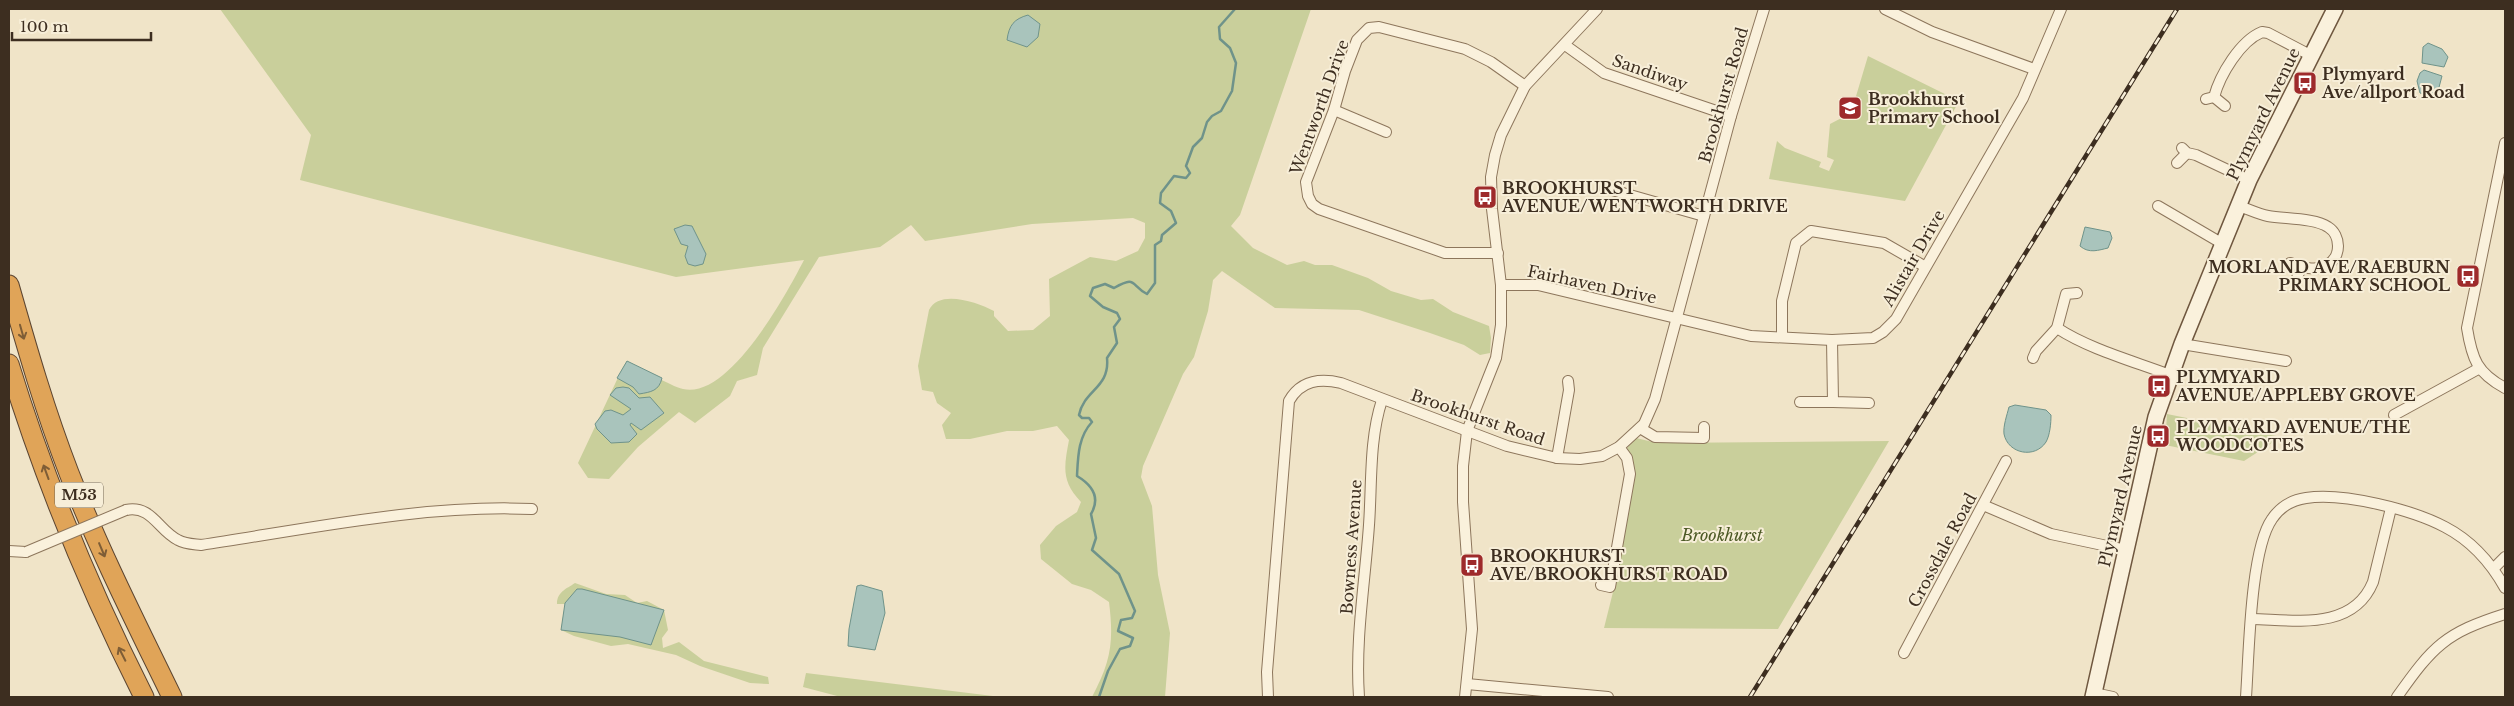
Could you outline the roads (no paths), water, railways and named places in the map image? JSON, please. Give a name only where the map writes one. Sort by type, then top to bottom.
[{"type":"highway","name":"M53","points":[[9,285],[37,383],[69,474],[114,576],[172,697]]},
{"type":"highway","name":"M53","points":[[9,364],[51,488],[86,574],[144,697]]},
{"type":"street","points":[[1465,697],[1472,629],[1463,502],[1463,466],[1467,431],[1496,358],[1500,342],[1501,285],[1492,209],[1491,177],[1495,155],[1501,135],[1526,86],[1597,9]]},
{"type":"street","name":"Brookhurst Road","points":[[1268,697],[1267,672],[1289,401],[1298,389],[1306,384],[1315,380],[1326,379],[1341,382],[1382,400],[1507,446],[1557,458],[1580,459],[1602,456],[1619,447],[1644,424],[1655,399],[1731,116],[1764,9]]},
{"type":"street","name":"Alistair Drive","points":[[1677,317],[1751,336],[1782,336],[1832,340],[1873,338],[1883,332],[1896,319],[1924,266],[2023,98],[2061,9]]},
{"type":"street","name":"Plymyard Avenue","points":[[2094,695],[2156,417],[2170,375],[2249,180],[2336,9]]},
{"type":"street","points":[[1889,10],[1932,32],[2034,69]]},
{"type":"street","name":"Wentworth Drive","points":[[1498,253],[1445,254],[1319,209],[1312,204],[1308,196],[1306,182],[1334,110],[1345,71],[1357,40],[1369,28],[1379,27],[1465,50],[1491,62],[1526,86]]},
{"type":"street","points":[[2225,106],[2210,98],[2220,77],[2250,39],[2262,32],[2268,33],[2312,56]]},
{"type":"street","name":"Sandiway","points":[[1565,45],[1604,73],[1731,116]]},
{"type":"street","points":[[1334,110],[1386,132]]},
{"type":"street","points":[[2505,143],[2467,328],[2470,350],[2478,369],[2505,388]]},
{"type":"street","points":[[2177,163],[2185,151],[2249,180]]},
{"type":"street","points":[[1605,188],[1704,216]]},
{"type":"street","points":[[2158,206],[2223,244]]},
{"type":"street","points":[[2239,206],[2266,216],[2327,225],[2336,234],[2339,246],[2335,257],[2328,265],[2318,268],[2301,267],[2290,263]]},
{"type":"street","points":[[1782,336],[1782,301],[1796,243],[1811,231],[1884,243],[1924,266]]},
{"type":"street","points":[[2297,278],[2301,267]]},
{"type":"street","name":"Fairhaven Drive","points":[[1501,285],[1538,286],[1677,317]]},
{"type":"street","points":[[2033,352],[2057,328],[2067,291]]},
{"type":"street","points":[[2057,328],[2078,342],[2113,352],[2170,375]]},
{"type":"street","points":[[1832,340],[1833,402]]},
{"type":"street","points":[[2182,344],[2286,361]]},
{"type":"street","points":[[2394,415],[2478,369]]},
{"type":"street","points":[[1557,458],[1572,387]]},
{"type":"street","name":"Bowness Avenue","points":[[1359,697],[1357,666],[1369,524],[1373,443],[1382,400]]},
{"type":"street","points":[[1800,402],[1869,403]]},
{"type":"street","points":[[1640,428],[1655,437],[1704,438],[1704,427]]},
{"type":"street","points":[[1601,585],[1610,587],[1630,474],[1628,458],[1619,447]]},
{"type":"street","name":"Crossdale Road","points":[[1904,653],[2006,461]]},
{"type":"street","points":[[2246,697],[2254,586],[2264,536],[2271,519],[2289,502],[2318,496],[2356,500],[2419,515],[2446,527],[2471,544],[2494,568],[2505,588]]},
{"type":"street","points":[[1983,505],[2051,534],[2126,550]]},
{"type":"street","points":[[9,551],[26,552],[126,510],[135,508],[144,511],[177,540],[201,545],[370,520],[478,508],[532,509]]},
{"type":"street","points":[[2252,619],[2319,620],[2338,616],[2356,607],[2368,593],[2372,582],[2391,508]]},
{"type":"street","points":[[2494,568],[2505,557]]},
{"type":"street","points":[[2397,697],[2421,663],[2438,645],[2463,629],[2505,614]]},
{"type":"street","points":[[1467,684],[1608,697]]},
{"type":"street","points":[[2094,695],[2113,697]]},
{"type":"water","points":[[1028,15],[1040,24],[1038,37],[1027,47],[1007,40],[1013,23],[1019,18]]},
{"type":"water","points":[[2428,43],[2442,49],[2448,57],[2444,67],[2422,63],[2423,47]]},
{"type":"water","points":[[2424,70],[2442,76],[2438,91],[2432,97],[2420,93],[2417,81],[2420,73]]},
{"type":"water","points":[[685,225],[692,226],[706,254],[703,264],[695,266],[688,264],[685,256],[688,246],[681,244],[674,229]]},
{"type":"water","points":[[2085,227],[2110,232],[2112,238],[2108,248],[2090,251],[2080,246]]},
{"type":"water","points":[[627,361],[662,378],[659,386],[651,391],[639,394],[633,387],[617,378]]},
{"type":"water","points":[[616,388],[629,388],[639,398],[650,397],[664,413],[641,430],[631,423],[630,425],[637,434],[629,442],[611,443],[597,429],[595,424],[605,411],[611,410],[623,415],[631,409],[610,395]]},
{"type":"water","points":[[2015,405],[2046,410],[2051,415],[2050,429],[2046,442],[2035,451],[2022,452],[2016,450],[2007,441],[2004,434],[2005,421],[2009,407]]},
{"type":"water","points":[[861,585],[882,591],[885,613],[875,650],[848,646],[849,629],[857,586]]},
{"type":"water","points":[[577,589],[664,610],[651,645],[620,637],[561,630],[565,603]]},
{"type":"waterway","points":[[1099,697],[1108,671],[1120,649],[1130,646],[1133,638],[1118,631],[1121,620],[1132,618],[1135,611],[1119,574],[1092,550],[1096,538],[1091,514],[1094,508],[1095,497],[1091,487],[1077,476],[1081,441],[1092,422],[1089,418],[1082,418],[1079,415],[1086,400],[1105,376],[1107,358],[1117,343],[1114,327],[1120,319],[1117,313],[1103,307],[1090,296],[1093,288],[1105,284],[1114,288],[1126,282],[1133,283],[1147,294],[1155,283],[1155,245],[1161,241],[1162,235],[1176,223],[1171,211],[1160,203],[1161,193],[1174,176],[1186,178],[1190,173],[1186,166],[1193,147],[1202,138],[1207,122],[1212,116],[1221,111],[1232,91],[1236,63],[1230,48],[1220,39],[1219,27],[1235,9]]},
{"type":"railway","points":[[1750,697],[2177,9]]},
{"type":"place","name":"Plymyard Ave/allport Road","points":[[2305,83]]},
{"type":"place","name":"Brookhurst Primary School","points":[[1850,108]]},
{"type":"place","name":"BROOKHURST AVENUE/WENTWORTH DRIVE","points":[[1485,197]]},
{"type":"place","name":"MORLAND AVE/RAEBURN PRIMARY SCHOOL","points":[[2468,276]]},
{"type":"place","name":"PLYMYARD AVENUE/APPLEBY GROVE","points":[[2159,386]]},
{"type":"place","name":"PLYMYARD AVENUE/THE WOODCOTES","points":[[2158,436]]},
{"type":"place","name":"BROOKHURST AVE/BROOKHURST ROAD","points":[[1472,565]]},
{"type":"park label","name":"Brookhurst","points":[[1722,535]]}]
